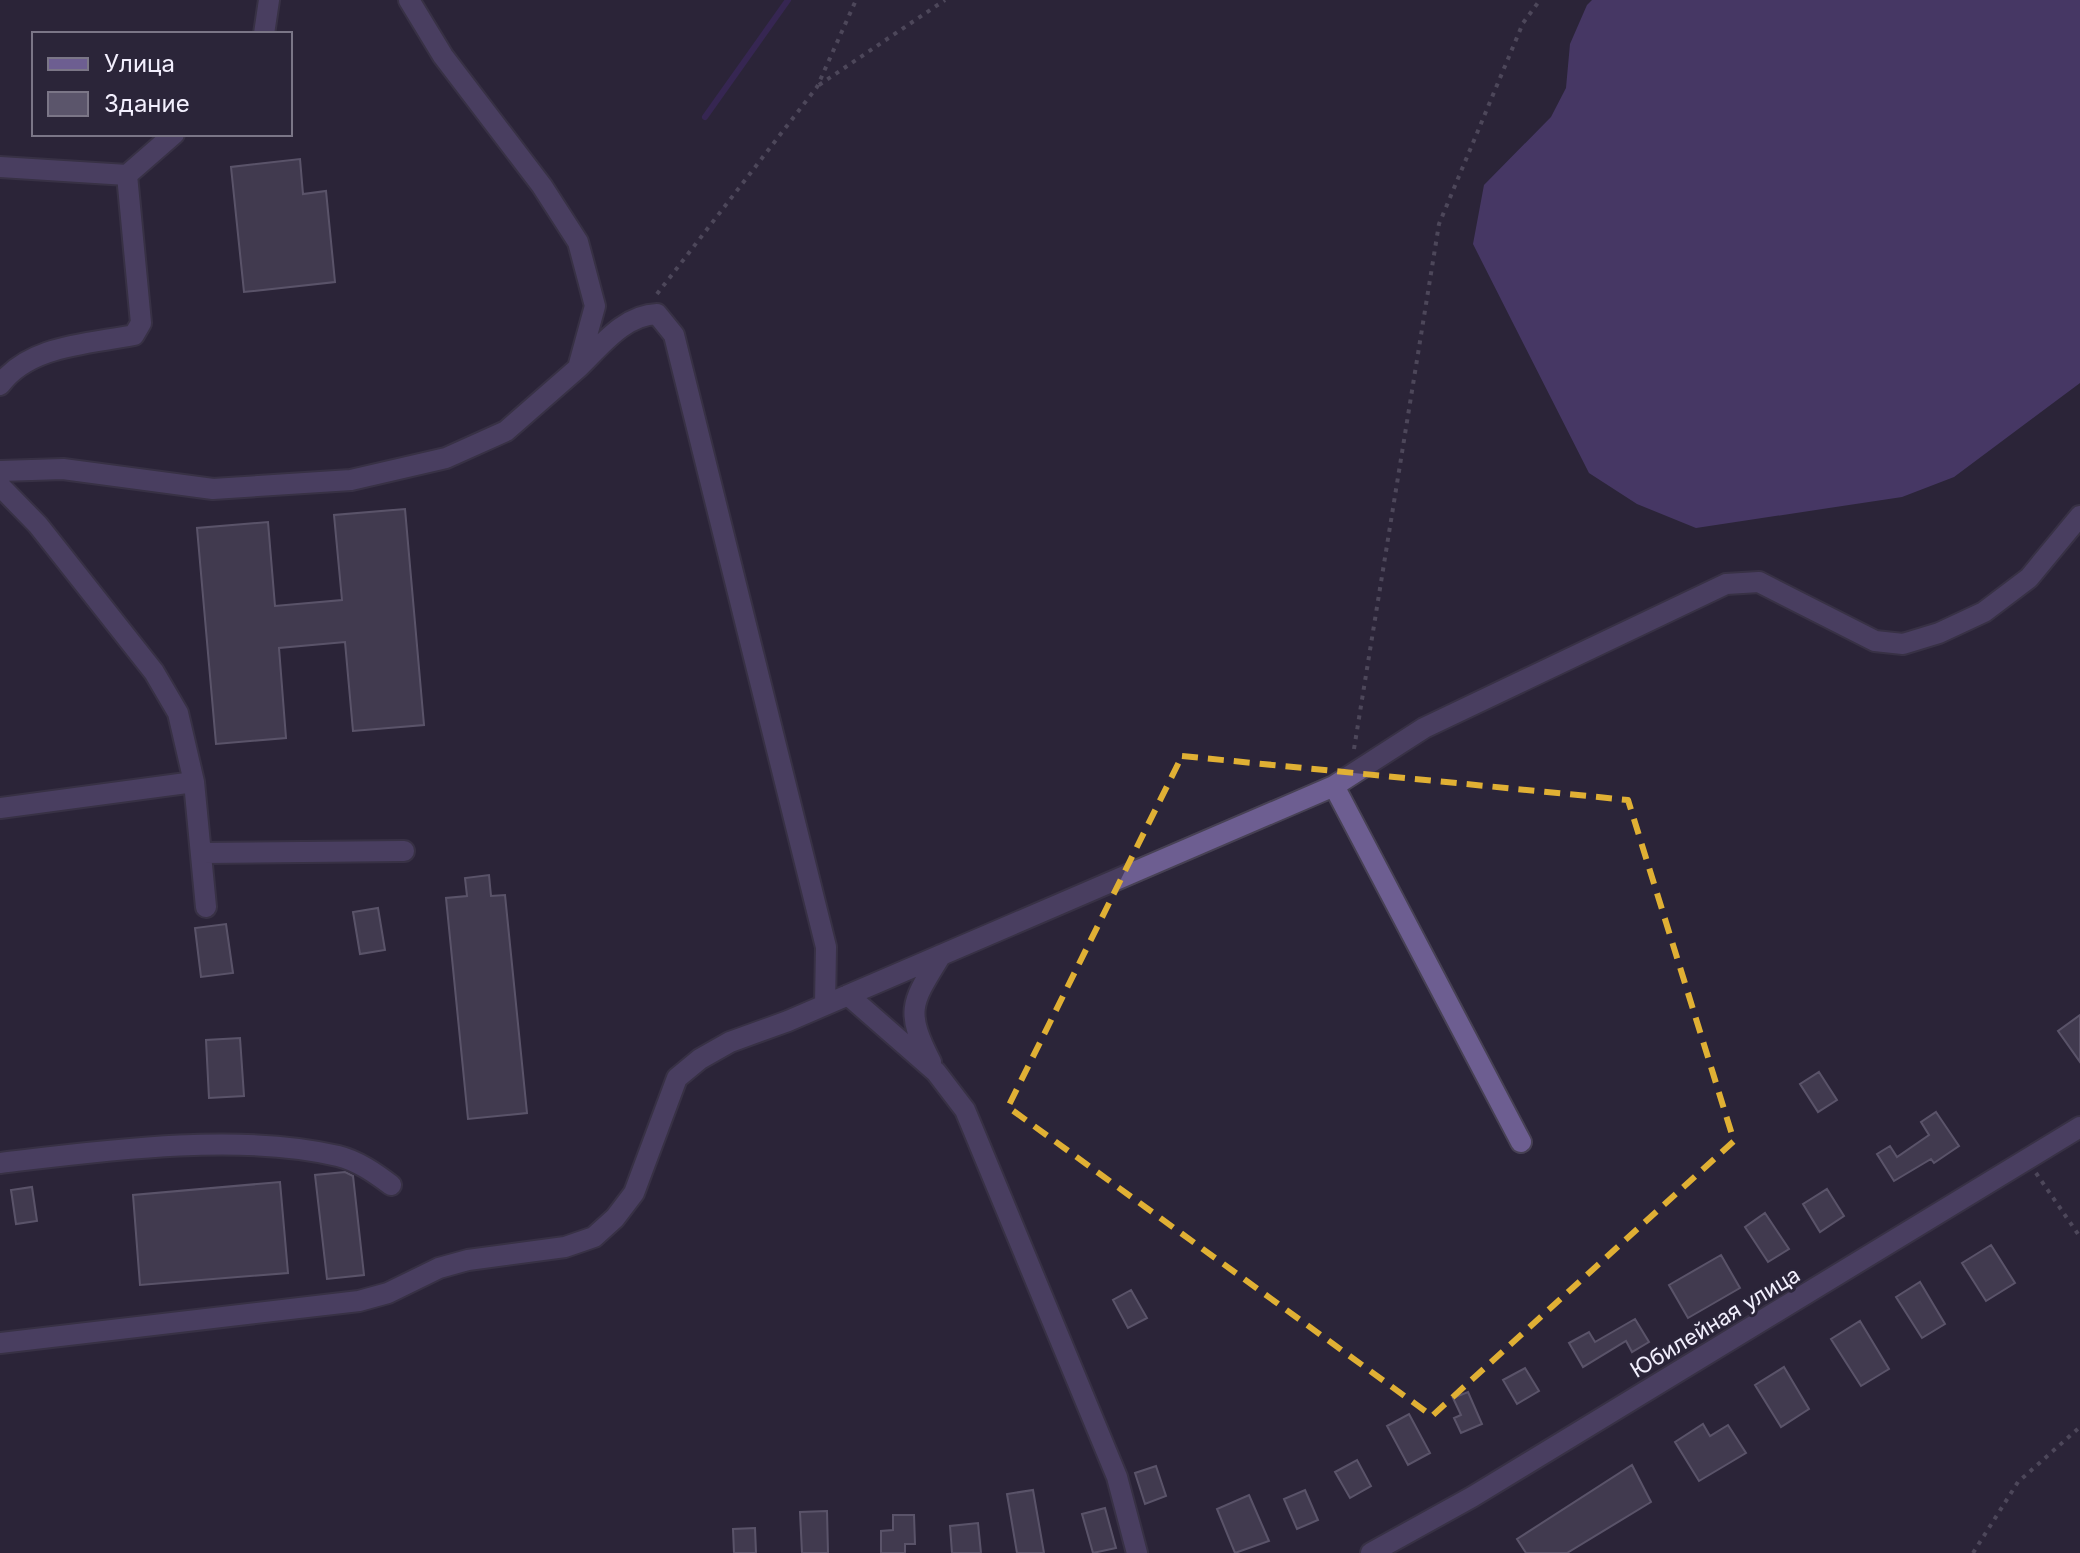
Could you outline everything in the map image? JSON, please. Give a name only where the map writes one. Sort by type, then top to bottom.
[{"type":"street","points":[[264,32],[269,0]]},
{"type":"street","points":[[409,0],[443,56],[542,186],[578,242],[595,306],[578,368]]},
{"type":"street","points":[[0,167],[127,175],[172,136]]},
{"type":"street","points":[[0,385],[12,368],[41,354],[134,335],[141,323],[127,175]]},
{"type":"street","points":[[0,471],[63,469],[213,489],[351,480],[446,458],[506,431],[624,325],[641,315],[657,314],[674,335],[826,947],[825,1005]]},
{"type":"street","points":[[0,486],[38,525],[154,672],[178,713],[194,782],[206,907]]},
{"type":"street","points":[[0,1343],[359,1301],[388,1293],[439,1268],[468,1260],[565,1247],[594,1237],[634,1193],[677,1078],[700,1059],[730,1042],[825,1005],[1334,786],[1424,728],[1726,584],[1759,582],[1875,641],[1903,644],[1939,633],[1984,612],[2029,578],[2080,516]]},
{"type":"street","points":[[0,808],[194,782]]},
{"type":"street","points":[[1334,786],[1521,1142]]},
{"type":"street","points":[[202,853],[404,851]]},
{"type":"street","points":[[941,955],[915,998],[914,1029],[936,1072],[965,1110],[1025,1249],[1117,1477],[1137,1553]]},
{"type":"street","points":[[848,995],[936,1072]]},
{"type":"street","name":"Юбилейная улица","points":[[1371,1553],[1472,1497],[2080,1127]]},
{"type":"street","points":[[0,1163],[114,1150],[267,1146],[339,1156],[371,1170],[391,1185]]},
{"type":"path","points":[[641,315],[817,87],[856,0]]},
{"type":"path","points":[[817,87],[945,0]]},
{"type":"path","points":[[1352,754],[1358,743],[1439,224],[1523,23],[1540,0]]},
{"type":"path","points":[[2027,1160],[2080,1237]]},
{"type":"path","points":[[1973,1553],[2018,1482],[2080,1427]]},
{"type":"highlighted area","points":[[1182,756],[1628,800],[1734,1141],[1432,1416],[1008,1107]]},
{"type":"shaded area","points":[[1592,0],[2080,0],[2080,383],[1954,477],[1902,497],[1696,528],[1637,504],[1589,473],[1473,244],[1484,185],[1551,117],[1566,88],[1570,44]]},
{"type":"building","points":[[300,159],[303,194],[326,191],[335,282],[244,292],[231,167]]},
{"type":"building","points":[[405,509],[424,725],[353,731],[345,642],[279,648],[286,738],[216,744],[197,528],[268,522],[275,606],[342,600],[334,515]]},
{"type":"building","points":[[489,875],[491,896],[505,895],[527,1113],[468,1119],[446,898],[467,896],[465,878]]},
{"type":"building","points":[[378,908],[385,950],[360,954],[353,912]]},
{"type":"building","points":[[226,924],[233,973],[201,977],[195,928]]},
{"type":"building","points":[[2080,1015],[2080,1062],[2058,1031]]},
{"type":"building","points":[[240,1038],[244,1096],[209,1098],[206,1040]]},
{"type":"building","points":[[1819,1072],[1837,1100],[1818,1112],[1800,1084]]},
{"type":"building","points":[[1936,1112],[1959,1146],[1934,1163],[1931,1159],[1894,1181],[1877,1154],[1890,1146],[1897,1157],[1929,1135],[1921,1122]]},
{"type":"building","points":[[345,1172],[353,1176],[364,1275],[327,1279],[315,1175]]},
{"type":"building","points":[[280,1182],[288,1273],[140,1285],[133,1195]]},
{"type":"building","points":[[32,1187],[37,1221],[16,1224],[11,1190]]},
{"type":"building","points":[[1827,1189],[1844,1216],[1820,1232],[1803,1204]]},
{"type":"building","points":[[1765,1213],[1789,1249],[1768,1262],[1745,1227]]},
{"type":"building","points":[[1991,1245],[2015,1283],[1986,1301],[1962,1263]]},
{"type":"building","points":[[1721,1255],[1740,1288],[1688,1318],[1669,1285]]},
{"type":"building","points":[[1920,1282],[1945,1324],[1922,1338],[1896,1297]]},
{"type":"building","points":[[1131,1290],[1147,1318],[1128,1328],[1113,1300]]},
{"type":"building","points":[[1635,1319],[1649,1342],[1632,1352],[1626,1341],[1583,1367],[1569,1343],[1589,1332],[1595,1342]]},
{"type":"building","points":[[1860,1321],[1889,1369],[1861,1386],[1831,1339]]},
{"type":"building","points":[[1784,1367],[1809,1409],[1781,1427],[1755,1385]]},
{"type":"building","points":[[1525,1368],[1539,1391],[1517,1404],[1503,1380]]},
{"type":"building","points":[[1468,1392],[1482,1424],[1461,1433],[1454,1418],[1461,1415],[1453,1398]]},
{"type":"building","points":[[1409,1414],[1430,1453],[1408,1465],[1387,1426]]},
{"type":"building","points":[[1703,1424],[1710,1436],[1728,1425],[1746,1453],[1699,1481],[1675,1442]]},
{"type":"building","points":[[1357,1460],[1371,1486],[1350,1498],[1335,1472]]},
{"type":"building","points":[[1632,1465],[1651,1502],[1567,1553],[1526,1553],[1517,1539]]},
{"type":"building","points":[[1156,1466],[1166,1496],[1145,1504],[1135,1473]]},
{"type":"building","points":[[1033,1490],[1044,1553],[1017,1553],[1007,1494]]},
{"type":"building","points":[[1305,1490],[1318,1520],[1297,1529],[1284,1499]]},
{"type":"building","points":[[1249,1495],[1269,1541],[1235,1553],[1217,1509]]},
{"type":"building","points":[[1105,1508],[1116,1548],[1093,1553],[1082,1514]]},
{"type":"building","points":[[827,1511],[828,1553],[802,1553],[800,1512]]},
{"type":"building","points":[[893,1515],[914,1515],[915,1544],[905,1544],[905,1553],[881,1553],[881,1531],[893,1530]]},
{"type":"building","points":[[978,1523],[981,1553],[952,1553],[950,1526]]},
{"type":"building","points":[[755,1528],[756,1553],[734,1553],[733,1529]]},
{"type":"waterway","points":[[705,117],[788,0]]}]
